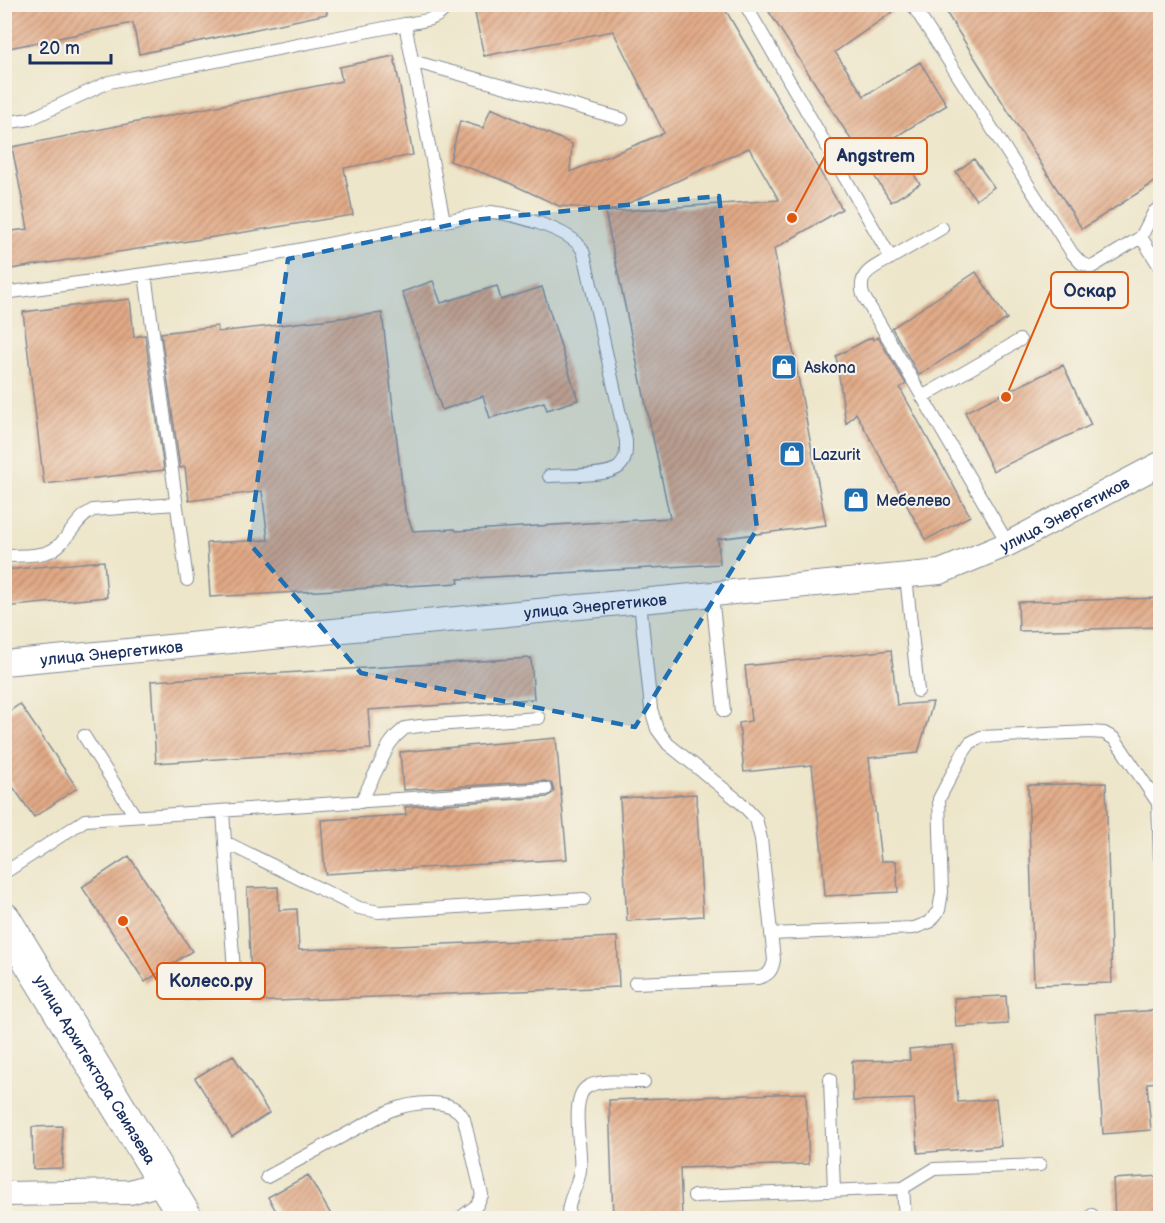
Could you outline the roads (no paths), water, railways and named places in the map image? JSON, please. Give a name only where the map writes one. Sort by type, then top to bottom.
[{"type":"main road","name":"улица Архитектора Свиязева","points":[[4,919],[186,1218]]},
{"type":"street","name":"улица Энергетиков","points":[[4,663],[940,572],[1008,544],[1161,464]]},
{"type":"street","points":[[4,1194],[130,1192],[164,1182]]},
{"type":"lane","points":[[4,123],[30,119],[109,82],[435,18],[443,13],[448,4]]},
{"type":"lane","points":[[745,4],[891,258]]},
{"type":"lane","points":[[912,4],[1072,253],[1081,263],[1092,267],[1141,237],[1154,212],[1161,207]]},
{"type":"lane","points":[[405,24],[444,221]]},
{"type":"lane","points":[[412,61],[622,119]]},
{"type":"lane","points":[[4,293],[241,261],[491,212],[503,213],[554,230],[571,238],[582,249],[626,441],[626,456],[619,467],[605,473],[549,476]]},
{"type":"lane","points":[[942,228],[870,270],[863,278],[861,286],[863,295],[1008,544]]},
{"type":"lane","points":[[1141,237],[1161,267]]},
{"type":"lane","points":[[145,274],[187,580]]},
{"type":"lane","points":[[922,397],[1020,340]]},
{"type":"lane","points":[[4,556],[48,552],[64,539],[85,514],[93,510],[176,504]]},
{"type":"lane","points":[[906,576],[918,691]]},
{"type":"lane","points":[[712,595],[724,711]]},
{"type":"lane","points":[[634,983],[758,978],[768,975],[774,960],[761,839],[756,819],[740,802],[668,744],[657,729],[651,709],[640,602]]},
{"type":"lane","points":[[361,802],[389,745],[405,728],[539,718]]},
{"type":"lane","points":[[771,934],[914,928],[930,922],[939,910],[942,892],[939,799],[963,753],[970,743],[981,737],[1090,732],[1104,733],[1115,739],[1158,803],[1161,858]]},
{"type":"lane","points":[[84,736],[135,816]]},
{"type":"lane","points":[[4,873],[85,820],[546,789]]},
{"type":"lane","points":[[186,994],[216,992],[226,988],[232,981],[234,971],[223,811]]},
{"type":"lane","points":[[225,842],[359,908],[379,912],[584,899]]},
{"type":"lane","points":[[830,1079],[834,1191]]},
{"type":"lane","points":[[568,1218],[567,1206],[580,1170],[578,1106],[580,1094],[586,1087],[596,1084],[644,1082]]},
{"type":"lane","points":[[267,1177],[389,1111],[402,1106],[445,1104],[454,1106],[461,1112],[464,1119],[482,1196],[477,1205],[460,1218]]},
{"type":"lane","points":[[694,1196],[903,1188],[934,1169],[1040,1165]]},
{"type":"lane","points":[[903,1188],[905,1218]]},
{"type":"place","name":"Angstrem","points":[[792,218]]},
{"type":"place","name":"Askona","points":[[784,367]]},
{"type":"place","name":"Оскар","points":[[1006,397]]},
{"type":"place","name":"Lazurit","points":[[792,454]]},
{"type":"place","name":"Мебелево","points":[[856,500]]},
{"type":"place","name":"Колесо.ру","points":[[123,921]]}]
